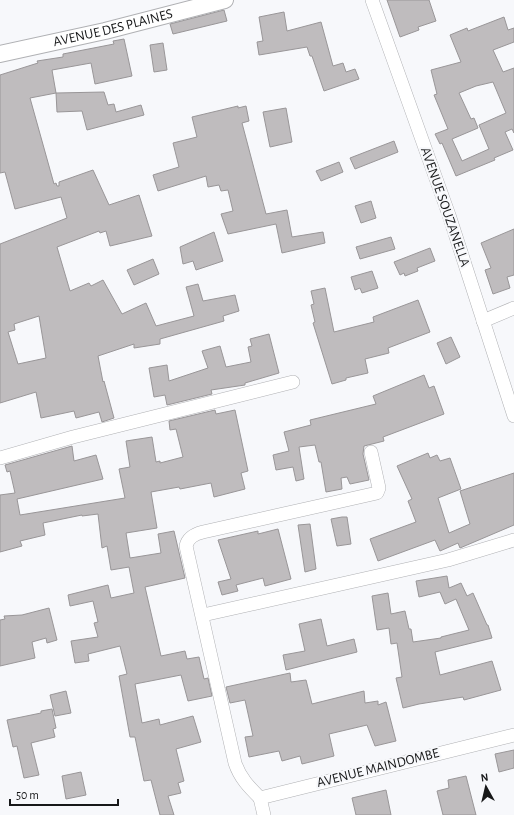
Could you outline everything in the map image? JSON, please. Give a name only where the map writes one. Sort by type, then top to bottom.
[{"type":"street","name":"AVENUE DES PLAINES","points":[[0,54],[225,0]]},
{"type":"street","name":"AVENUE SOUZANELLA","points":[[372,0],[449,215],[483,321],[510,388],[514,416]]},
{"type":"street","points":[[483,321],[514,308]]},
{"type":"street","points":[[0,458],[73,437],[293,382]]},
{"type":"street","points":[[264,815],[260,798],[239,774],[235,763],[186,546],[191,537],[203,532],[377,493],[379,488],[371,452]]},
{"type":"street","points":[[202,615],[448,560],[514,540]]},
{"type":"street","name":"AVENUE MAINDOMBE","points":[[260,798],[514,734]]},
{"type":"building","points":[[387,0],[429,0],[436,21],[418,27],[419,30],[400,37]]},
{"type":"building","points":[[224,10],[227,21],[173,34],[170,24]]},
{"type":"building","points":[[284,12],[287,31],[321,22],[333,66],[343,63],[346,72],[355,69],[359,79],[324,91],[312,56],[310,56],[307,47],[259,55],[257,42],[263,41],[259,17]]},
{"type":"building","points":[[504,17],[508,30],[514,28],[514,42],[493,50],[503,72],[514,68],[514,133],[512,129],[505,132],[513,150],[494,158],[495,160],[456,176],[442,143],[440,144],[435,134],[448,129],[434,95],[437,94],[431,70],[461,62],[450,35],[467,28],[468,31]],"holes":[[[493,82],[506,113],[479,125],[489,149],[462,161],[452,139],[478,128],[474,118],[471,119],[459,93],[476,86]]]},
{"type":"building","points":[[124,39],[132,76],[95,84],[91,63],[52,70],[56,93],[30,98],[54,184],[56,183],[57,186],[59,186],[59,182],[93,170],[109,205],[139,195],[152,236],[110,246],[106,231],[100,233],[99,231],[57,247],[70,291],[89,283],[91,286],[103,280],[122,314],[146,303],[156,326],[194,316],[186,287],[198,284],[203,301],[235,295],[239,311],[223,316],[224,321],[160,339],[160,344],[134,348],[134,344],[98,356],[103,382],[104,381],[114,418],[102,422],[99,412],[76,418],[74,411],[41,418],[36,392],[0,403],[0,244],[67,218],[61,197],[15,209],[5,172],[0,173],[0,75],[38,63],[37,61],[63,57],[63,54],[114,44],[113,41]],"holes":[[[39,316],[46,358],[18,364],[8,332],[15,330],[14,324]]]},
{"type":"building","points":[[163,43],[167,70],[154,72],[150,45]]},
{"type":"building","points":[[104,92],[108,105],[114,104],[116,112],[141,105],[144,115],[87,130],[82,111],[57,112],[56,93]]},
{"type":"building","points":[[238,106],[238,108],[246,106],[249,121],[242,123],[266,214],[287,210],[292,237],[323,232],[325,243],[282,253],[276,224],[228,234],[221,214],[233,211],[228,190],[221,191],[219,185],[208,187],[206,176],[158,191],[153,175],[179,167],[173,143],[197,137],[192,117]]},
{"type":"building","points":[[286,108],[292,142],[270,147],[263,112]]},
{"type":"building","points":[[394,141],[398,152],[355,169],[350,158]]},
{"type":"building","points":[[339,162],[343,172],[321,181],[316,171]]},
{"type":"building","points":[[371,201],[376,218],[361,223],[355,206]]},
{"type":"building","points":[[514,229],[514,275],[507,277],[510,288],[493,294],[485,270],[491,268],[481,243]]},
{"type":"building","points":[[214,232],[223,261],[196,270],[193,261],[183,264],[180,247]]},
{"type":"building","points":[[391,237],[395,249],[360,259],[356,247]]},
{"type":"building","points":[[430,248],[435,261],[417,268],[418,271],[405,276],[404,273],[400,275],[394,262]]},
{"type":"building","points":[[153,259],[159,274],[134,285],[127,270]]},
{"type":"building","points":[[372,271],[378,288],[362,293],[360,288],[355,290],[351,277]]},
{"type":"building","points":[[325,288],[334,332],[374,322],[373,317],[418,300],[430,332],[388,348],[389,353],[365,359],[368,373],[346,378],[346,380],[332,384],[313,323],[315,322],[311,305],[314,304],[311,291]]},
{"type":"building","points":[[269,334],[279,373],[245,383],[245,385],[211,390],[212,394],[167,405],[165,395],[154,397],[149,368],[167,365],[169,381],[208,368],[202,351],[220,346],[226,367],[251,362],[248,347],[252,346],[250,339]]},
{"type":"building","points":[[451,337],[460,357],[446,364],[437,343]]},
{"type":"building","points":[[424,375],[429,388],[434,386],[444,414],[383,437],[384,441],[364,446],[363,454],[369,480],[350,484],[347,477],[341,478],[342,489],[326,492],[321,462],[319,462],[315,445],[299,447],[304,479],[296,481],[293,467],[276,470],[273,455],[289,451],[284,432],[311,425],[310,420],[376,404],[373,396]]},
{"type":"building","points":[[215,410],[216,414],[235,410],[248,471],[241,473],[245,489],[214,497],[211,483],[180,489],[179,487],[151,492],[157,528],[126,533],[130,558],[161,553],[158,534],[174,531],[185,578],[145,587],[161,656],[185,651],[187,659],[199,657],[204,679],[208,678],[212,696],[188,701],[181,675],[135,684],[142,723],[159,719],[160,725],[193,716],[201,742],[176,749],[184,781],[178,783],[181,793],[168,796],[174,815],[160,815],[151,780],[144,781],[135,737],[130,737],[119,676],[127,674],[120,646],[88,654],[89,661],[75,663],[71,641],[98,637],[94,623],[98,622],[93,601],[70,606],[68,595],[108,585],[111,598],[134,593],[129,567],[111,570],[107,546],[102,548],[98,514],[82,515],[43,523],[45,535],[20,541],[22,546],[0,552],[0,495],[15,493],[10,471],[7,472],[5,465],[72,446],[74,461],[96,455],[103,479],[17,499],[20,515],[125,498],[119,469],[130,467],[126,441],[152,437],[156,462],[160,461],[160,463],[183,457],[176,429],[170,430],[169,421]]},
{"type":"building","points":[[428,453],[430,458],[437,455],[440,461],[450,458],[461,489],[438,498],[449,533],[470,524],[460,491],[514,473],[514,525],[460,548],[458,543],[440,551],[435,540],[378,561],[370,539],[416,522],[408,501],[412,499],[397,466]]},
{"type":"building","points":[[347,517],[351,544],[337,546],[331,519]]},
{"type":"building","points":[[310,524],[316,569],[305,572],[298,525]]},
{"type":"building","points":[[278,529],[291,579],[265,586],[263,578],[236,585],[238,591],[222,595],[218,582],[231,579],[218,540],[258,531],[258,534]]},
{"type":"building","points":[[447,576],[449,588],[461,583],[467,596],[473,593],[488,625],[492,638],[435,652],[440,675],[492,661],[501,690],[464,700],[463,697],[403,708],[396,678],[402,677],[397,643],[391,644],[389,628],[377,630],[372,596],[388,593],[391,614],[405,611],[409,629],[411,629],[413,642],[441,638],[469,630],[456,599],[445,604],[440,592],[419,597],[416,581]]},
{"type":"building","points":[[49,608],[57,640],[47,643],[46,638],[32,642],[35,658],[0,666],[0,620],[5,619],[4,616],[22,615]]},
{"type":"building","points":[[321,619],[327,646],[354,639],[357,652],[286,670],[283,655],[305,651],[299,624]]},
{"type":"building","points":[[290,673],[291,682],[306,680],[312,704],[364,691],[365,703],[378,701],[378,705],[386,702],[396,741],[375,746],[367,725],[329,734],[334,756],[302,764],[300,756],[282,761],[279,751],[249,757],[245,737],[253,736],[245,700],[230,703],[226,687]]},
{"type":"building","points":[[66,691],[71,713],[55,716],[50,695]]},
{"type":"building","points":[[52,709],[56,728],[53,729],[55,737],[31,743],[39,775],[24,778],[17,746],[13,747],[7,720],[41,713],[41,711]]},
{"type":"building","points":[[514,750],[514,768],[499,772],[495,754]]},
{"type":"building","points":[[81,772],[86,795],[66,799],[62,776]]},
{"type":"building","points":[[466,776],[476,815],[443,815],[437,791],[449,788],[448,780]]},
{"type":"building","points":[[386,790],[391,815],[356,815],[352,798]]}]
